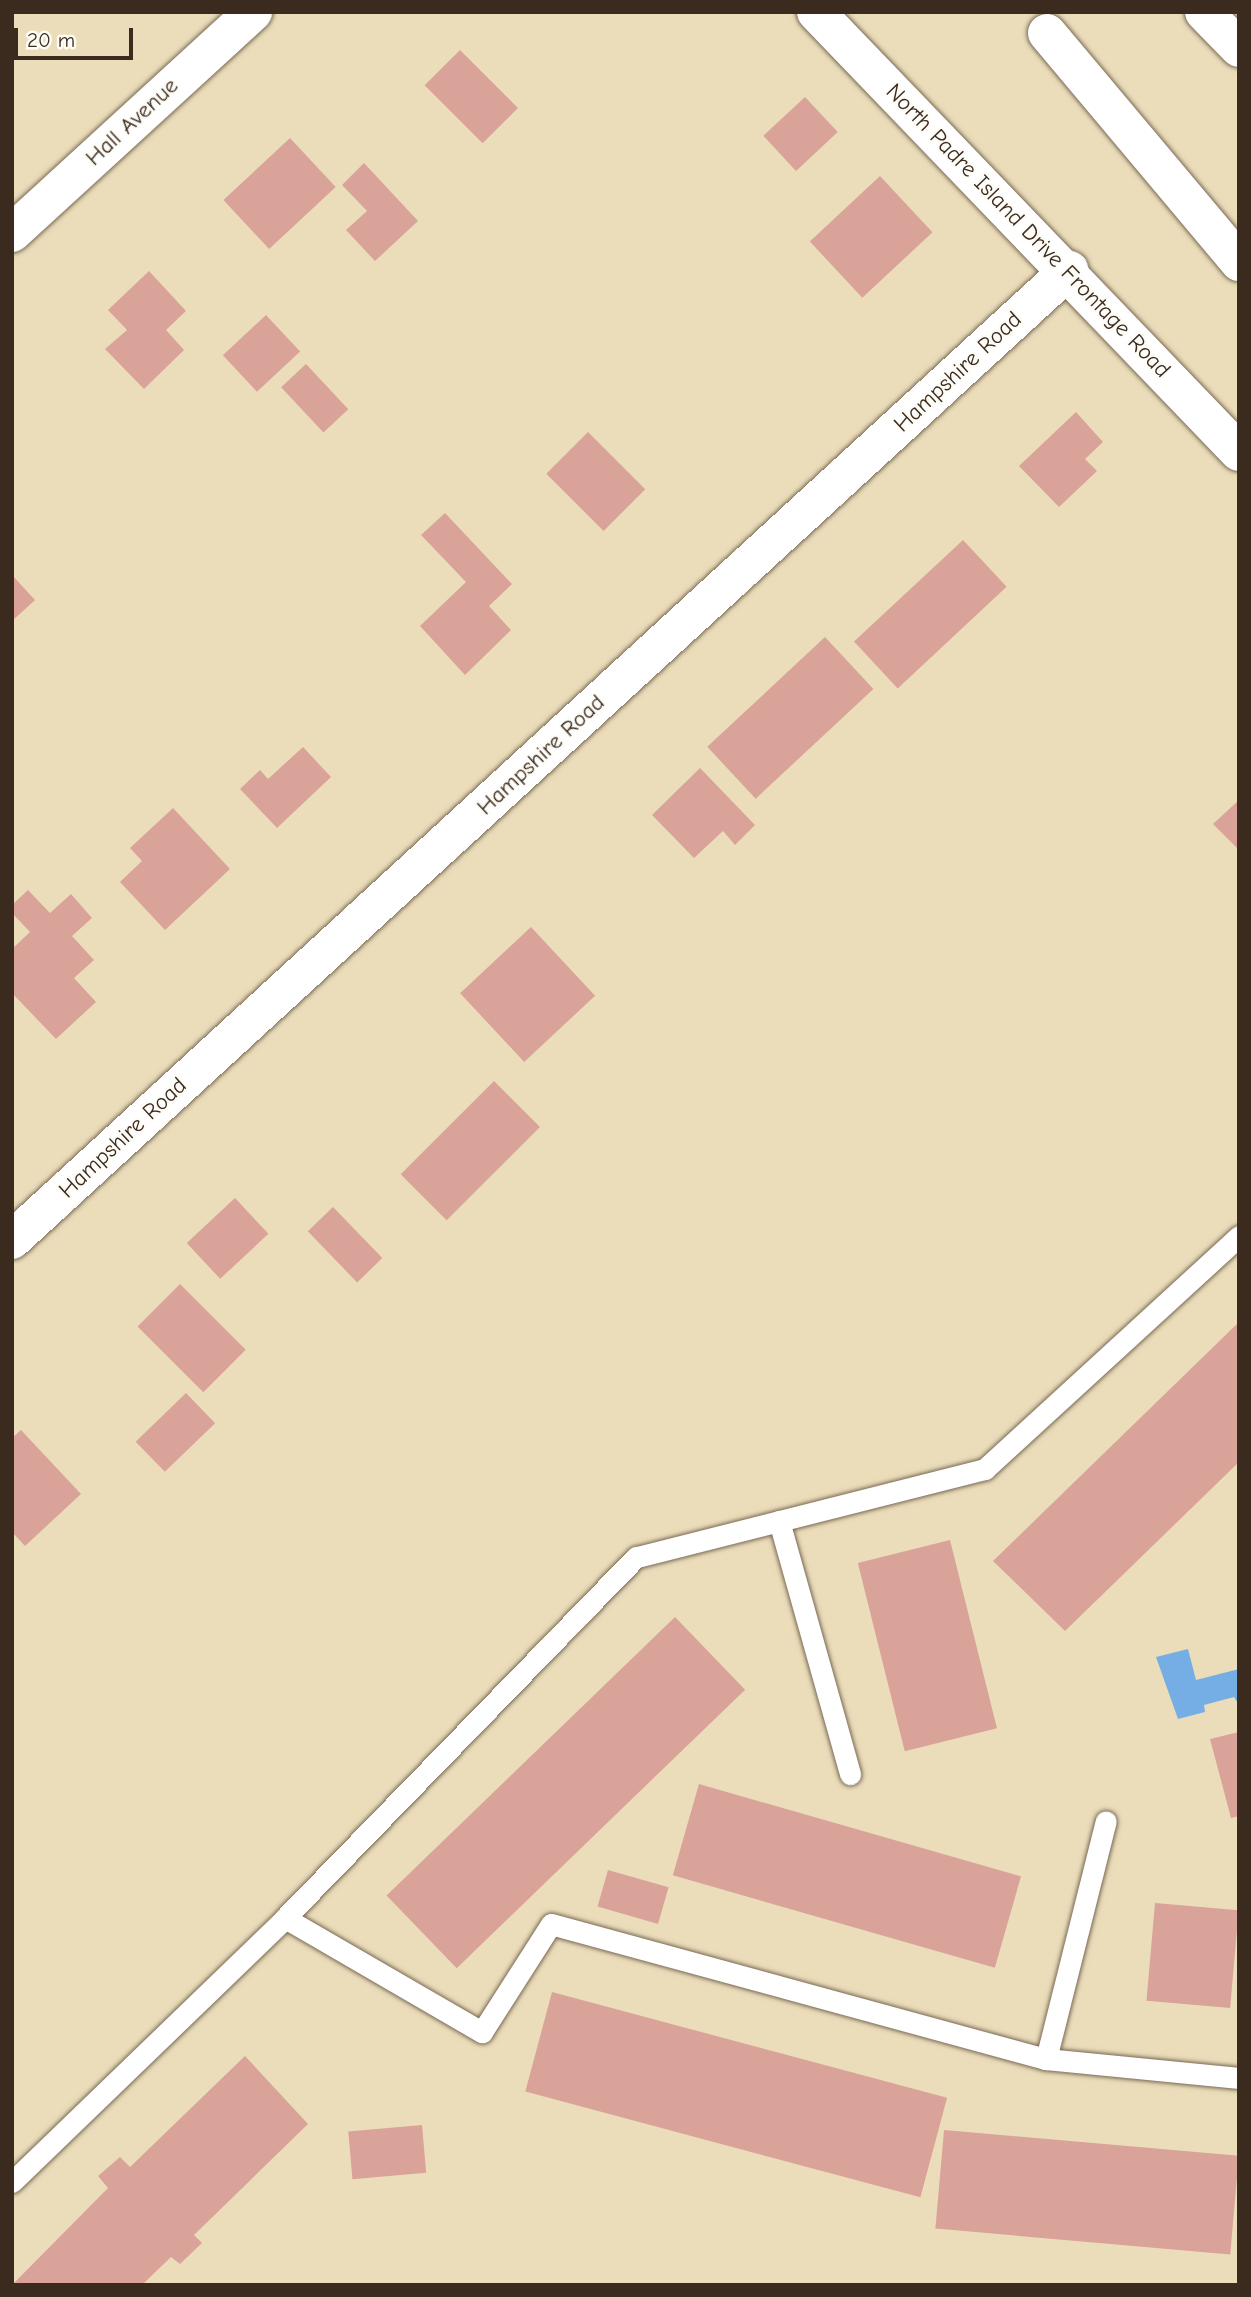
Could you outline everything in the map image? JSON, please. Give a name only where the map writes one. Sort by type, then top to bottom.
[{"type":"main road","name":"Hall Avenue","points":[[12,233],[253,12]]},
{"type":"main road","name":"North Padre Island Drive Frontage Road","points":[[816,12],[1069,270],[1239,452]]},
{"type":"main road","points":[[1037,23],[1239,223]]},
{"type":"main road","points":[[1037,23],[1239,262]]},
{"type":"main road","name":"Hampshire Road","points":[[12,1240],[1069,270]]},
{"type":"lane","points":[[12,2182],[285,1918],[636,1557],[985,1469],[1239,1236]]},
{"type":"lane","points":[[779,1521],[850,1774]]},
{"type":"lane","points":[[1046,2059],[1106,1821]]},
{"type":"lane","points":[[285,1918],[482,2032],[551,1924],[1046,2059],[1239,2078]]},
{"type":"water","points":[[1188,1649],[1196,1680],[1239,1669],[1239,1705],[1234,1697],[1204,1705],[1205,1712],[1178,1719],[1156,1657]]},
{"type":"building","points":[[460,50],[518,108],[483,143],[425,85]]},
{"type":"building","points":[[805,97],[838,132],[796,171],[763,136]]},
{"type":"building","points":[[290,138],[336,187],[269,249],[223,200]]},
{"type":"building","points":[[364,163],[418,221],[375,261],[346,230],[367,211],[342,185]]},
{"type":"building","points":[[880,176],[933,232],[862,298],[810,241]]},
{"type":"building","points":[[149,271],[186,311],[166,330],[184,350],[144,389],[105,349],[127,330],[108,310]]},
{"type":"building","points":[[266,315],[300,352],[257,392],[223,355]]},
{"type":"building","points":[[306,364],[348,409],[323,433],[281,387]]},
{"type":"building","points":[[1076,412],[1103,442],[1085,459],[1097,471],[1059,507],[1019,466]]},
{"type":"building","points":[[588,432],[645,489],[604,531],[546,474]]},
{"type":"building","points":[[445,513],[512,584],[489,606],[511,630],[465,675],[420,626],[466,582],[421,535]]},
{"type":"building","points":[[963,540],[1007,587],[898,688],[854,642]]},
{"type":"building","points":[[12,575],[35,600],[12,621]]},
{"type":"building","points":[[825,637],[873,689],[756,799],[707,747]]},
{"type":"building","points":[[303,747],[331,777],[277,828],[240,789],[260,770],[268,779]]},
{"type":"building","points":[[700,768],[755,825],[735,845],[723,831],[694,858],[652,815]]},
{"type":"building","points":[[1239,800],[1239,850],[1213,824]]},
{"type":"building","points":[[173,808],[230,869],[165,930],[120,882],[142,861],[130,848]]},
{"type":"building","points":[[28,890],[50,913],[71,894],[92,918],[72,936],[94,960],[74,978],[96,1002],[56,1039],[12,993],[12,949],[30,932],[12,913],[12,905]]},
{"type":"building","points":[[531,927],[595,996],[524,1062],[460,993]]},
{"type":"building","points":[[494,1081],[540,1127],[447,1220],[401,1174]]},
{"type":"building","points":[[235,1198],[268,1234],[220,1279],[187,1243]]},
{"type":"building","points":[[333,1207],[382,1258],[357,1282],[308,1231]]},
{"type":"building","points":[[180,1284],[246,1350],[203,1392],[138,1326]]},
{"type":"building","points":[[1239,1322],[1239,1462],[1065,1631],[993,1561]]},
{"type":"building","points":[[186,1393],[215,1423],[165,1472],[136,1442]]},
{"type":"building","points":[[21,1430],[81,1494],[25,1546],[12,1532],[12,1438]]},
{"type":"building","points":[[950,1540],[997,1728],[905,1751],[858,1563]]},
{"type":"building","points":[[675,1617],[745,1690],[457,1968],[387,1896]]},
{"type":"building","points":[[1239,1732],[1239,1816],[1231,1818],[1210,1739]]},
{"type":"building","points":[[699,1784],[1021,1876],[995,1968],[673,1875]]},
{"type":"building","points":[[608,1870],[669,1887],[658,1924],[598,1907]]},
{"type":"building","points":[[1155,1903],[1239,1910],[1230,2008],[1146,2001]]},
{"type":"building","points":[[552,1992],[947,2098],[920,2197],[525,2091]]},
{"type":"building","points":[[245,2056],[308,2124],[194,2235],[202,2243],[180,2264],[171,2257],[142,2285],[12,2285],[108,2188],[98,2176],[120,2157],[130,2167]]},
{"type":"building","points":[[422,2125],[426,2173],[352,2179],[348,2131]]},
{"type":"building","points":[[944,2130],[1239,2156],[1230,2254],[935,2229]]}]
